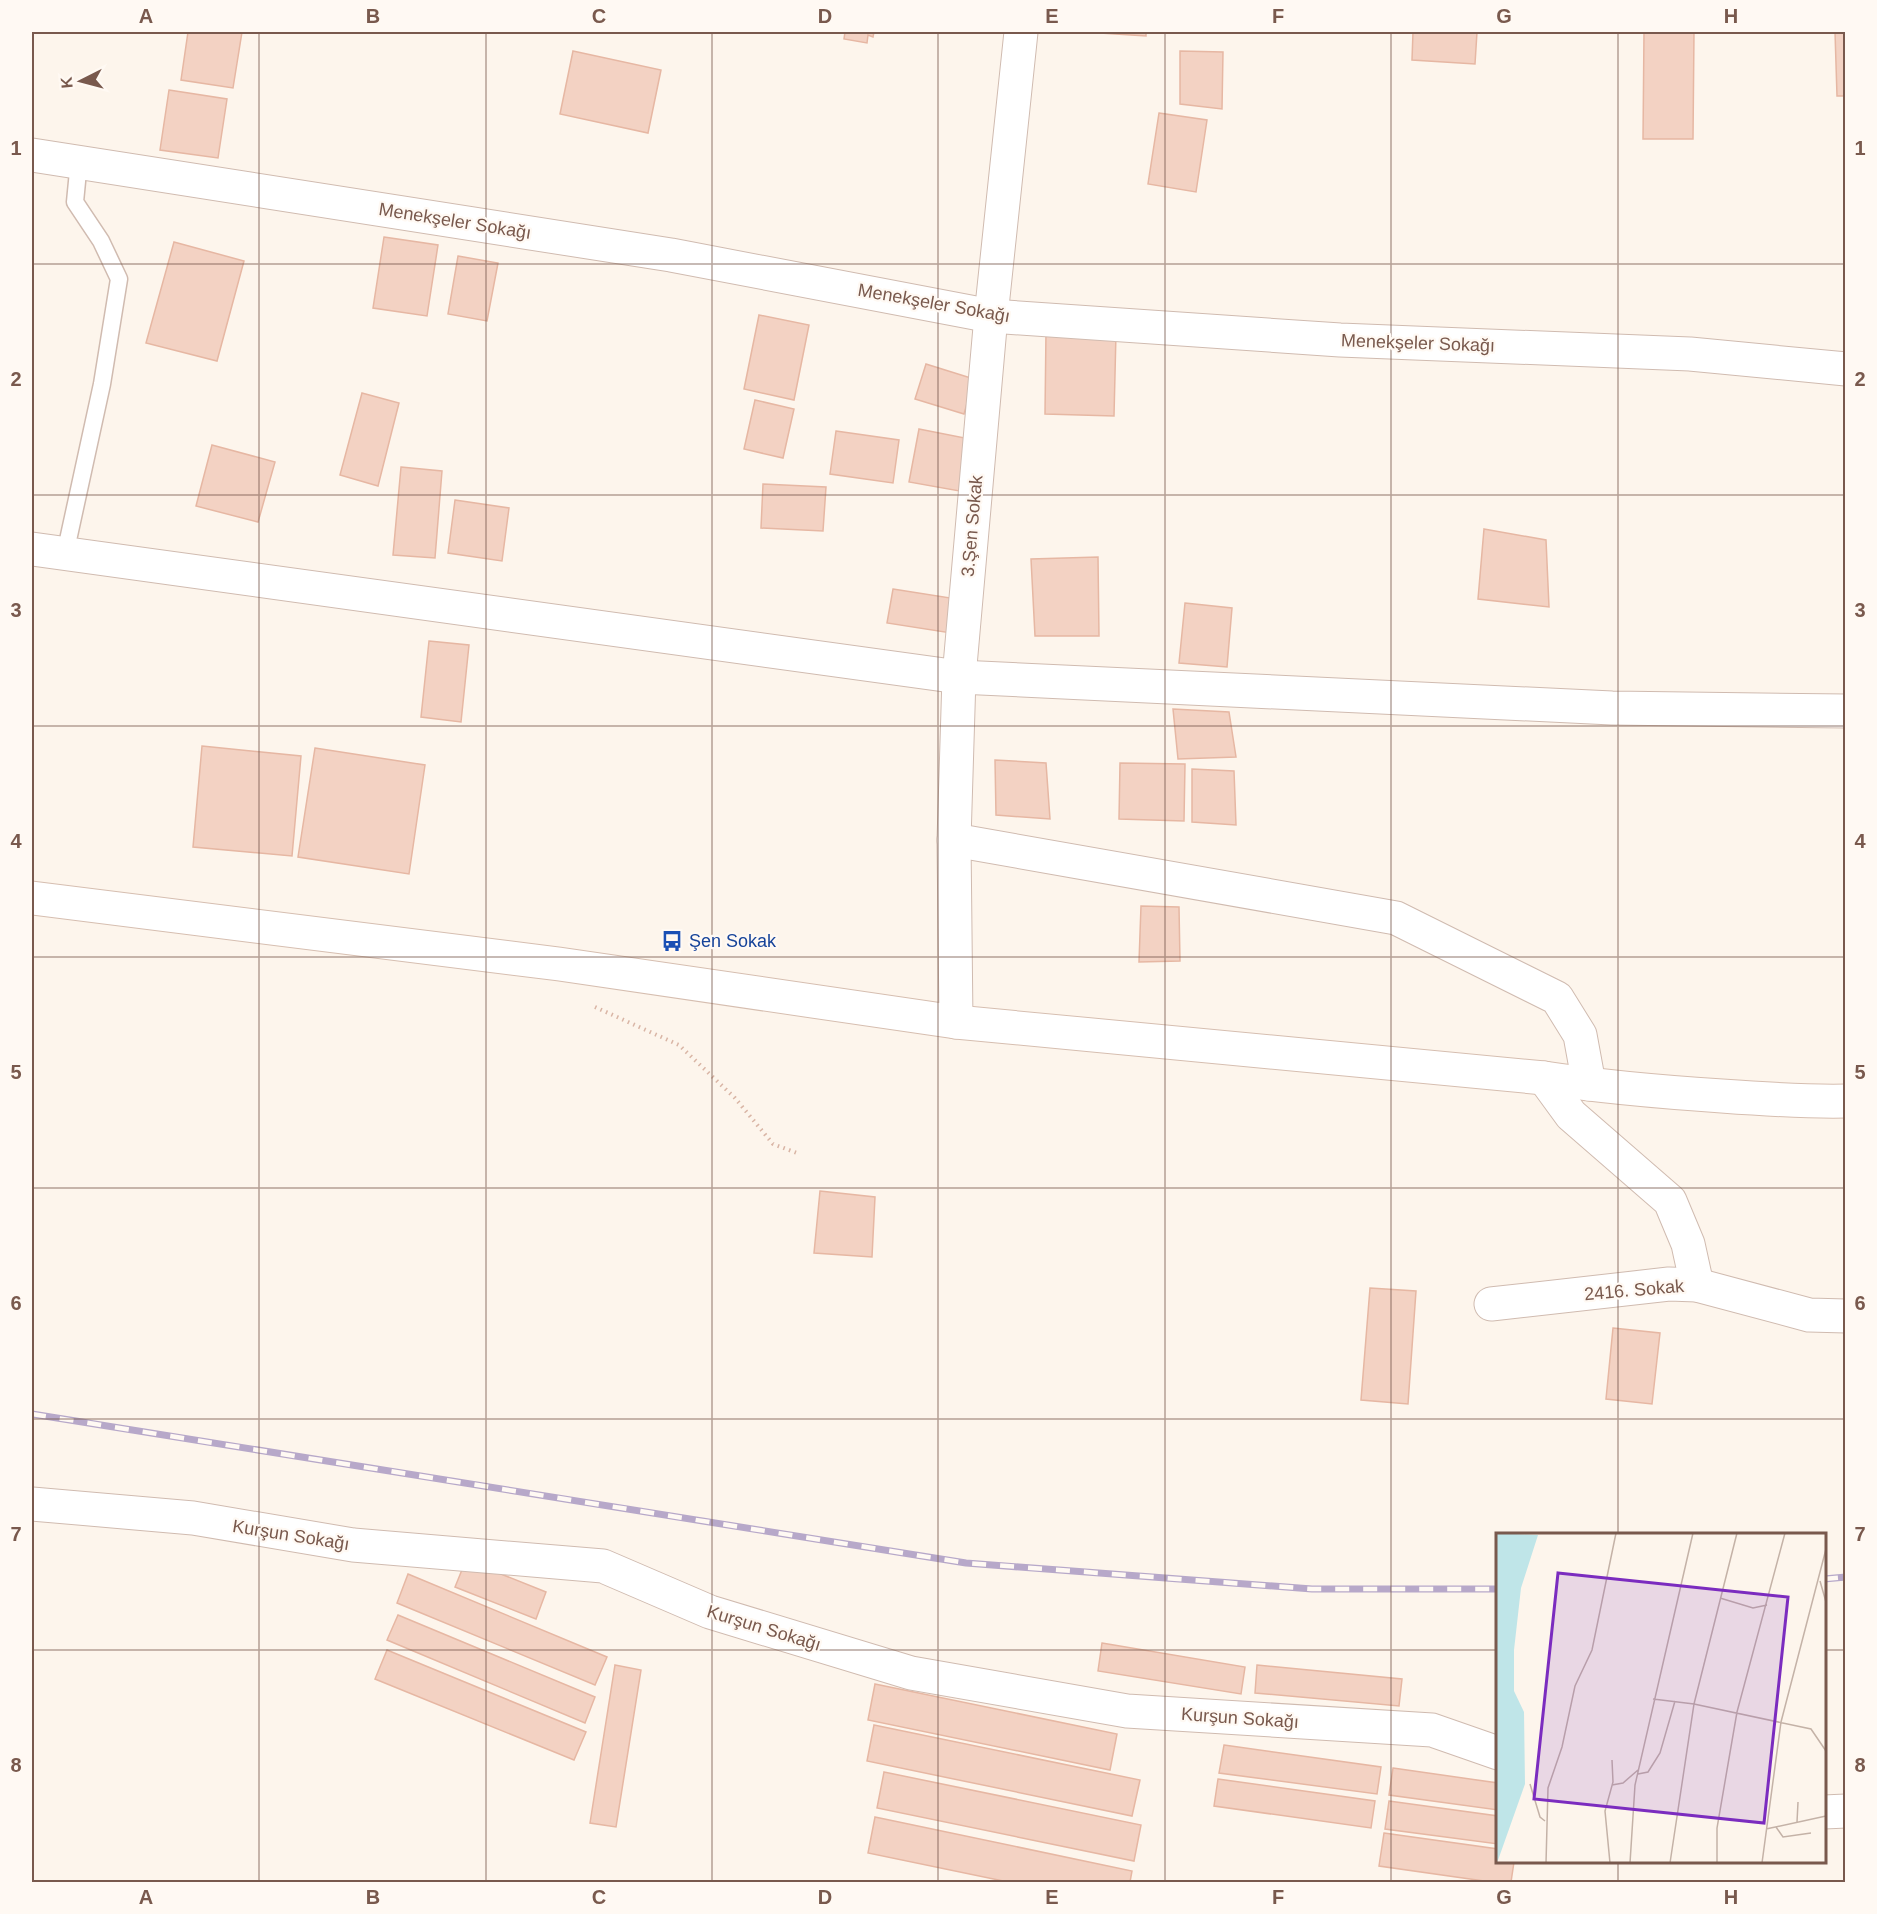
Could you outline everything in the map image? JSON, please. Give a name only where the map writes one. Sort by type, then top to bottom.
[{"type":"street","name":"3.Şen Sokak","points":[[956,1022],[954,840],[958,677],[991,316],[1021,32]]},
{"type":"street","name":"Menekşeler Sokağı","points":[[32,155],[671,255],[991,316],[1340,340],[1690,354],[1845,369]]},
{"type":"street","points":[[32,549],[958,677],[1612,708],[1845,711]]},
{"type":"street","points":[[954,840],[1396,918],[1557,998],[1580,1035],[1589,1084]]},
{"type":"street","points":[[32,898],[559,964],[956,1022],[1544,1077],[1589,1084],[1807,1102],[1845,1101]]},
{"type":"street","points":[[1544,1077],[1571,1114],[1670,1201],[1688,1244],[1697,1285]]},
{"type":"street","name":"2416. Sokak","points":[[1491,1304],[1669,1284],[1697,1285],[1809,1315],[1845,1316]]},
{"type":"street","name":"Kurşun Sokağı","points":[[32,1504],[193,1518],[353,1545],[603,1566],[710,1612],[911,1673],[1127,1711],[1432,1730],[1496,1753]]},
{"type":"street","points":[[1826,1812],[1845,1811]]},
{"type":"lane","points":[[65,554],[102,384],[119,279],[101,241],[75,202],[79,161]]},
{"type":"path","points":[[559,964],[564,992],[679,1046],[735,1098],[773,1144],[796,1153]]},
{"type":"building","points":[[188,32],[242,32],[233,88],[181,80]]},
{"type":"building","points":[[845,32],[874,32],[873,37],[868,35],[867,43],[844,39]]},
{"type":"building","points":[[1084,32],[1146,32],[1146,36]]},
{"type":"building","points":[[1413,32],[1477,32],[1475,64],[1412,60]]},
{"type":"building","points":[[1644,32],[1694,32],[1693,139],[1643,139]]},
{"type":"building","points":[[1835,32],[1846,32],[1846,96],[1837,96]]},
{"type":"building","points":[[573,51],[661,70],[648,133],[560,114]]},
{"type":"building","points":[[1180,51],[1223,52],[1222,109],[1180,104]]},
{"type":"building","points":[[169,90],[227,99],[218,158],[160,150]]},
{"type":"building","points":[[1159,113],[1207,120],[1196,192],[1148,184]]},
{"type":"building","points":[[384,237],[438,245],[427,316],[373,308]]},
{"type":"building","points":[[174,242],[244,261],[217,361],[146,343]]},
{"type":"building","points":[[458,256],[498,263],[487,321],[448,314]]},
{"type":"building","points":[[759,315],[809,325],[794,400],[744,389]]},
{"type":"building","points":[[1046,331],[1116,333],[1114,416],[1045,414]]},
{"type":"building","points":[[926,364],[974,379],[964,414],[915,399]]},
{"type":"building","points":[[362,393],[399,403],[378,486],[340,475]]},
{"type":"building","points":[[755,400],[794,409],[783,458],[744,449]]},
{"type":"building","points":[[919,429],[975,440],[965,492],[909,482]]},
{"type":"building","points":[[836,431],[899,440],[893,483],[830,474]]},
{"type":"building","points":[[212,445],[275,462],[258,522],[196,506]]},
{"type":"building","points":[[401,467],[442,471],[435,558],[393,555]]},
{"type":"building","points":[[763,484],[826,487],[823,531],[761,528]]},
{"type":"building","points":[[455,500],[509,508],[502,561],[448,553]]},
{"type":"building","points":[[1484,529],[1546,540],[1549,607],[1478,599]]},
{"type":"building","points":[[1098,557],[1099,636],[1035,636],[1031,559]]},
{"type":"building","points":[[893,589],[957,599],[951,633],[887,623]]},
{"type":"building","points":[[1185,603],[1232,608],[1227,667],[1179,663]]},
{"type":"building","points":[[429,641],[469,645],[461,722],[421,717]]},
{"type":"building","points":[[1173,709],[1229,712],[1236,757],[1178,759]]},
{"type":"building","points":[[202,746],[301,756],[292,856],[193,847]]},
{"type":"building","points":[[315,748],[425,765],[409,874],[298,857]]},
{"type":"building","points":[[995,760],[1046,763],[1050,819],[996,815]]},
{"type":"building","points":[[1120,763],[1185,764],[1184,821],[1119,819]]},
{"type":"building","points":[[1192,769],[1234,771],[1236,825],[1192,822]]},
{"type":"building","points":[[1141,906],[1179,907],[1180,961],[1139,962]]},
{"type":"building","points":[[820,1191],[875,1197],[872,1257],[814,1253]]},
{"type":"building","points":[[1370,1288],[1416,1291],[1408,1404],[1361,1400]]},
{"type":"building","points":[[1613,1328],[1660,1333],[1652,1404],[1606,1399]]},
{"type":"building","points":[[466,1560],[546,1592],[536,1619],[455,1587]]},
{"type":"building","points":[[408,1574],[607,1657],[595,1685],[397,1603]]},
{"type":"building","points":[[398,1615],[595,1697],[585,1723],[387,1640]]},
{"type":"building","points":[[1102,1643],[1245,1667],[1241,1694],[1098,1671]]},
{"type":"building","points":[[387,1650],[586,1732],[574,1760],[375,1679]]},
{"type":"building","points":[[615,1665],[641,1670],[616,1827],[590,1823]]},
{"type":"building","points":[[1257,1665],[1402,1679],[1399,1706],[1255,1693]]},
{"type":"building","points":[[875,1684],[1117,1734],[1110,1770],[868,1720]]},
{"type":"building","points":[[874,1725],[1140,1780],[1132,1816],[867,1761]]},
{"type":"building","points":[[1224,1745],[1381,1767],[1377,1794],[1219,1773]]},
{"type":"building","points":[[1393,1768],[1496,1783],[1496,1810],[1389,1795]]},
{"type":"building","points":[[884,1772],[1141,1825],[1134,1861],[877,1808]]},
{"type":"building","points":[[1218,1779],[1375,1801],[1371,1828],[1214,1806]]},
{"type":"building","points":[[1389,1801],[1496,1816],[1496,1844],[1385,1829]]},
{"type":"building","points":[[875,1817],[1132,1871],[1130,1882],[1008,1882],[868,1853]]},
{"type":"building","points":[[1384,1833],[1496,1849],[1496,1863],[1514,1863],[1511,1882],[1491,1882],[1379,1866]]},
{"type":"railway","points":[[32,1414],[966,1563],[1312,1589],[1496,1589]]},
{"type":"railway","points":[[1826,1579],[1846,1577]]},
{"type":"place","name":"Şen Sokak","points":[[672,941]]}]
